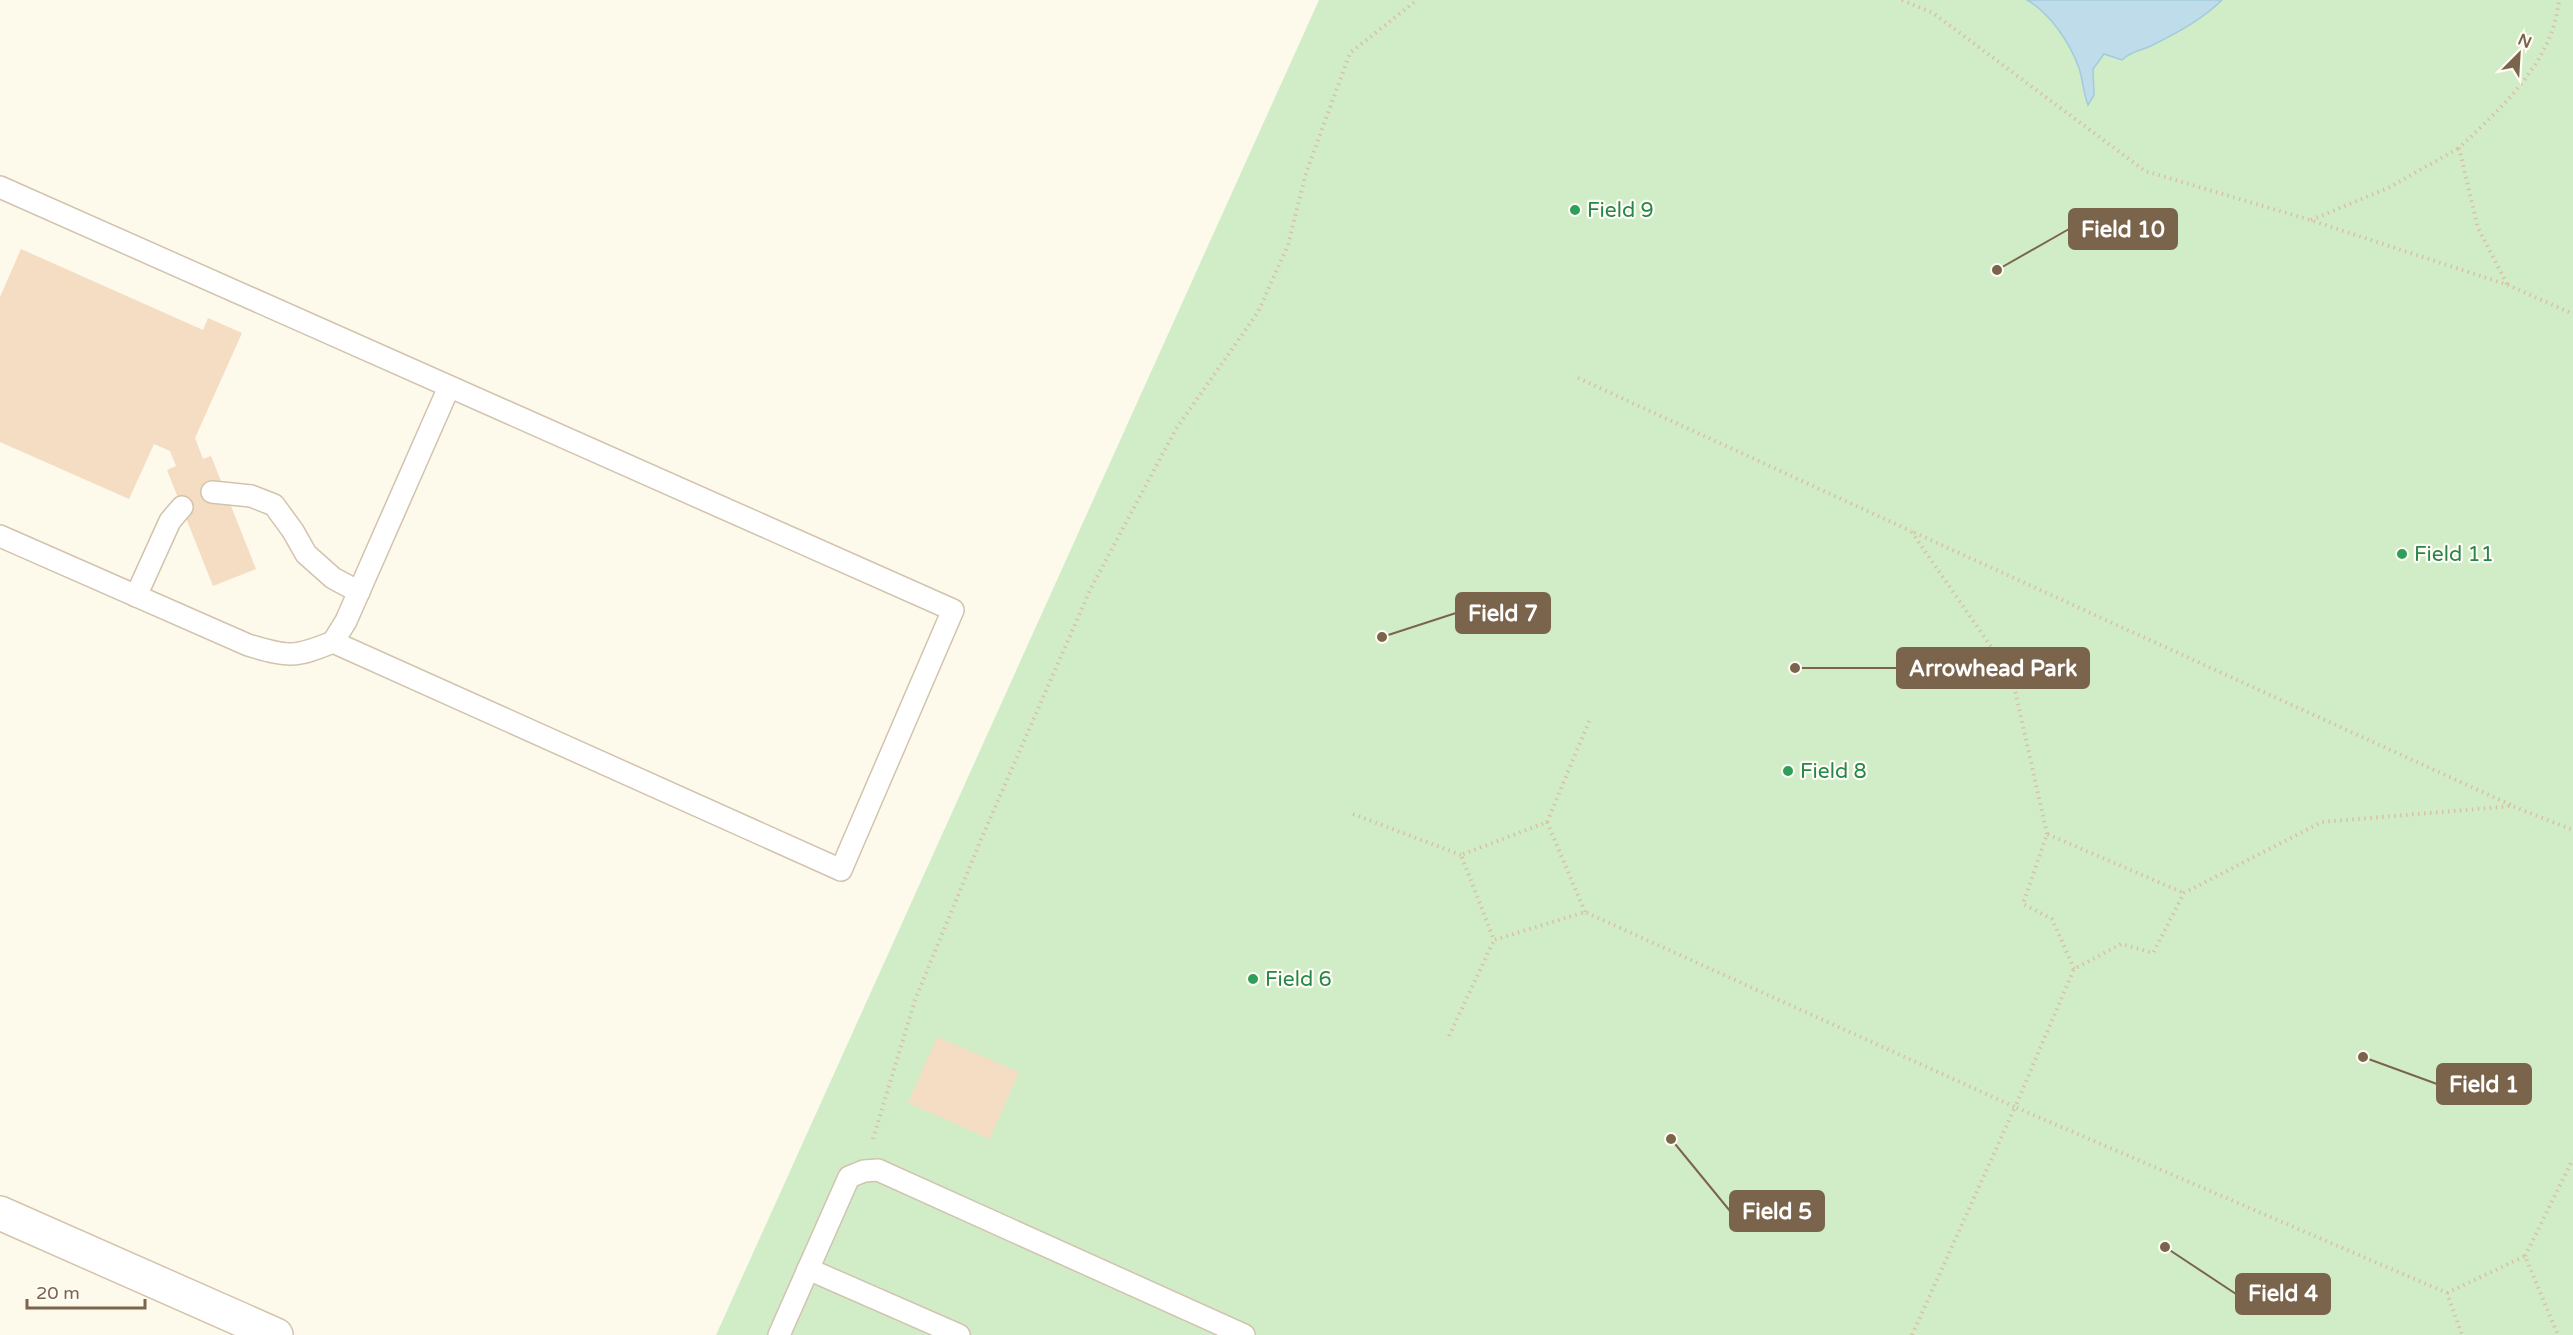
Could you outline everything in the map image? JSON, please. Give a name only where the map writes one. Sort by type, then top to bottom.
[{"type":"main road","points":[[0,1213],[276,1335]]},
{"type":"lane","points":[[0,187],[953,610],[842,870],[333,642]]},
{"type":"lane","points":[[0,536],[248,645],[284,656],[309,651],[333,642],[346,621],[449,387]]},
{"type":"lane","points":[[212,492],[251,496],[274,505],[306,554],[333,578],[359,591]]},
{"type":"lane","points":[[136,596],[171,520],[182,507]]},
{"type":"lane","points":[[779,1335],[849,1177],[864,1171],[878,1170],[1244,1335]]},
{"type":"lane","points":[[808,1269],[959,1335]]},
{"type":"path","points":[[864,1171],[915,1000],[982,837],[1091,588],[1176,429],[1258,312],[1288,245],[1306,173],[1350,53],[1417,0]]},
{"type":"path","points":[[1902,0],[1933,13],[2145,171],[2310,220],[2508,285],[2573,314]]},
{"type":"path","points":[[2310,220],[2388,188],[2459,148],[2499,110],[2536,65],[2557,18],[2559,0]]},
{"type":"path","points":[[2459,148],[2478,228],[2508,285]]},
{"type":"path","points":[[1578,378],[2512,806],[2573,830]]},
{"type":"path","points":[[1911,531],[2012,677],[2047,834],[2023,904],[2052,919],[2074,969]]},
{"type":"path","points":[[1585,912],[1547,822],[1590,719]]},
{"type":"path","points":[[1912,1335],[2015,1107],[2074,969],[2121,944],[2153,953],[2184,893],[2322,822],[2512,806]]},
{"type":"path","points":[[1353,814],[1461,855],[1547,822]]},
{"type":"path","points":[[2047,834],[2184,893]]},
{"type":"path","points":[[1449,1036],[1494,940],[1461,855]]},
{"type":"path","points":[[1494,940],[1585,912],[2015,1107],[2447,1293],[2462,1335]]},
{"type":"path","points":[[2447,1293],[2525,1256],[2573,1159]]},
{"type":"path","points":[[2525,1256],[2558,1335]]},
{"type":"green space","points":[[1319,0],[2573,0],[2573,1335],[716,1335]]},
{"type":"water","points":[[2027,0],[2222,0],[2188,26],[2122,60],[2104,54],[2093,69],[2094,95],[2088,105],[2079,68],[2070,49],[2044,13]]},
{"type":"building","points":[[21,249],[203,330],[208,318],[242,333],[195,438],[203,459],[211,456],[256,569],[213,586],[167,470],[176,466],[170,451],[154,444],[129,499],[0,442],[0,297]]},
{"type":"building","points":[[937,1037],[1019,1072],[990,1139],[908,1103]]},
{"type":"place","name":"Field 9","points":[[1575,210]]},
{"type":"place","name":"Field 10","points":[[1997,270]]},
{"type":"place","name":"Field 11","points":[[2402,554]]},
{"type":"place","name":"Field 7","points":[[1382,637]]},
{"type":"place","name":"Arrowhead Park","points":[[1795,668]]},
{"type":"place","name":"Field 8","points":[[1788,771]]},
{"type":"place","name":"Field 6","points":[[1253,979]]},
{"type":"place","name":"Field 1","points":[[2363,1057]]},
{"type":"place","name":"Field 5","points":[[1671,1139]]},
{"type":"place","name":"Field 4","points":[[2165,1247]]}]
